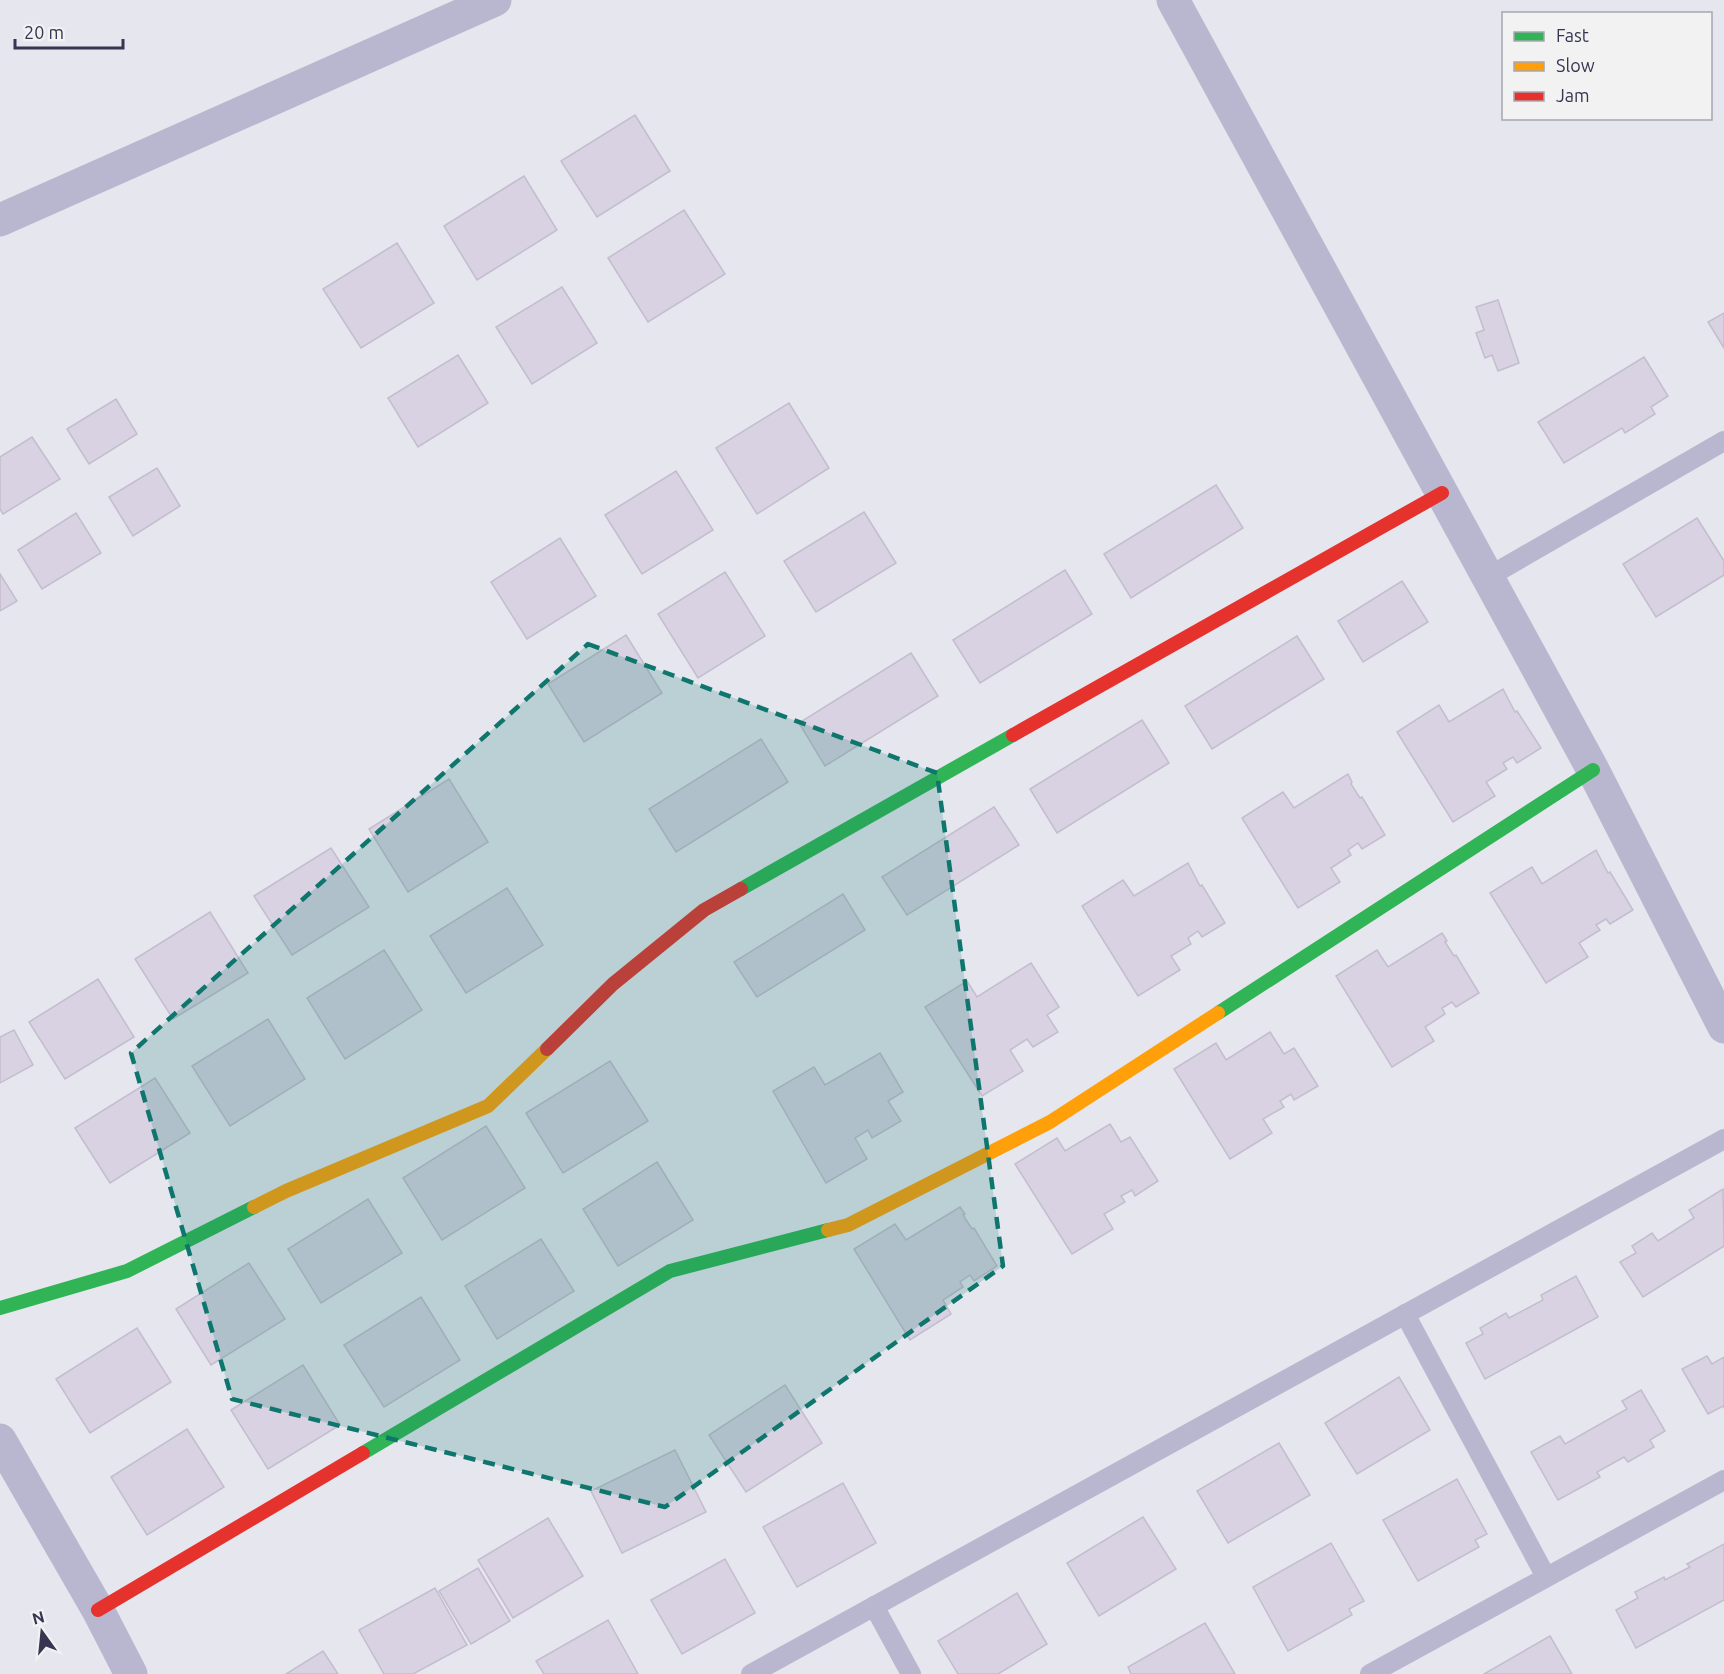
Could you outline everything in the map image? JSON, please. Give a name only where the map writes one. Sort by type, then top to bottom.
[{"type":"street","points":[[0,220],[495,0]]},
{"type":"street","points":[[1173,0],[1593,770],[1724,1028]]},
{"type":"street","points":[[0,1308],[126,1271],[286,1191],[488,1106],[613,984],[704,910],[1442,493]]},
{"type":"street","points":[[98,1610],[670,1271],[848,1225],[1050,1122],[1593,770]]},
{"type":"street","points":[[0,1440],[98,1610],[131,1674]]},
{"type":"lane","points":[[1488,577],[1724,441]]},
{"type":"lane","points":[[751,1674],[1724,1139]]},
{"type":"lane","points":[[1405,1314],[1546,1577]]},
{"type":"lane","points":[[1370,1674],[1724,1480]]},
{"type":"lane","points":[[874,1606],[911,1674]]},
{"type":"highlighted area","points":[[588,644],[937,773],[1003,1266],[665,1507],[232,1399],[131,1053]]},
{"type":"building","points":[[635,115],[670,171],[597,217],[561,161]]},
{"type":"building","points":[[524,176],[557,230],[477,280],[444,226]]},
{"type":"building","points":[[684,210],[725,274],[648,322],[608,258]]},
{"type":"building","points":[[397,243],[434,303],[361,348],[323,289]]},
{"type":"building","points":[[562,287],[597,343],[532,384],[496,327]]},
{"type":"building","points":[[1498,300],[1519,363],[1498,371],[1492,355],[1485,358],[1476,333],[1484,330],[1476,307]]},
{"type":"building","points":[[1724,313],[1724,348],[1708,322]]},
{"type":"building","points":[[458,355],[488,403],[418,447],[388,398]]},
{"type":"building","points":[[1644,357],[1668,396],[1651,407],[1655,414],[1625,433],[1622,428],[1564,463],[1538,422]]},
{"type":"building","points":[[116,399],[137,434],[89,464],[67,429]]},
{"type":"building","points":[[789,403],[829,468],[757,514],[716,448]]},
{"type":"building","points":[[32,437],[60,479],[3,514],[0,509],[0,457]]},
{"type":"building","points":[[157,468],[180,506],[133,536],[109,497]]},
{"type":"building","points":[[676,471],[713,530],[642,574],[605,515]]},
{"type":"building","points":[[1216,485],[1243,528],[1131,598],[1104,554]]},
{"type":"building","points":[[864,512],[896,563],[816,612],[784,561]]},
{"type":"building","points":[[76,513],[101,553],[42,589],[18,550]]},
{"type":"building","points":[[1697,518],[1724,561],[1724,575],[1656,617],[1623,564]]},
{"type":"building","points":[[560,538],[596,596],[527,639],[491,582]]},
{"type":"building","points":[[1065,570],[1092,614],[980,683],[953,640]]},
{"type":"building","points":[[725,572],[765,636],[698,678],[658,614]]},
{"type":"building","points":[[0,574],[17,601],[0,611]]},
{"type":"building","points":[[1402,581],[1428,622],[1363,662],[1338,621]]},
{"type":"building","points":[[626,635],[662,693],[584,742],[548,684]]},
{"type":"building","points":[[1297,636],[1324,679],[1212,749],[1185,706]]},
{"type":"building","points":[[911,653],[938,696],[825,766],[799,723]]},
{"type":"building","points":[[1503,689],[1515,712],[1517,711],[1541,748],[1517,763],[1513,757],[1503,763],[1507,769],[1486,782],[1495,796],[1453,822],[1397,732],[1439,705],[1449,722]]},
{"type":"building","points":[[1142,720],[1169,763],[1057,833],[1030,789]]},
{"type":"building","points":[[761,739],[788,782],[676,852],[649,809]]},
{"type":"building","points":[[1348,774],[1351,784],[1360,798],[1362,797],[1385,835],[1362,849],[1358,843],[1348,850],[1351,855],[1331,868],[1340,882],[1298,908],[1242,818],[1283,792],[1294,808]]},
{"type":"building","points":[[449,779],[488,842],[408,892],[369,829]]},
{"type":"building","points":[[994,807],[1019,845],[907,915],[882,877]]},
{"type":"building","points":[[331,848],[369,907],[292,955],[254,896]]},
{"type":"building","points":[[1596,850],[1608,873],[1610,872],[1633,910],[1610,924],[1606,919],[1596,925],[1600,930],[1579,943],[1588,957],[1546,983],[1490,893],[1532,867],[1542,884]]},
{"type":"building","points":[[1188,863],[1200,886],[1202,885],[1225,923],[1202,937],[1198,931],[1188,938],[1191,944],[1171,956],[1180,970],[1138,996],[1082,906],[1123,880],[1134,896]]},
{"type":"building","points":[[507,888],[543,945],[466,993],[430,936]]},
{"type":"building","points":[[843,894],[865,930],[757,997],[734,962]]},
{"type":"building","points":[[210,912],[248,973],[173,1019],[135,959]]},
{"type":"building","points":[[1442,933],[1447,941],[1445,942],[1454,956],[1456,955],[1479,993],[1456,1007],[1452,1002],[1442,1008],[1445,1014],[1425,1027],[1434,1041],[1392,1067],[1336,976],[1377,950],[1388,967]]},
{"type":"building","points":[[384,950],[422,1010],[345,1059],[307,998]]},
{"type":"building","points":[[1031,963],[1059,1007],[1047,1015],[1058,1032],[1033,1047],[1027,1039],[1010,1050],[1023,1071],[982,1096],[925,1007],[967,981],[977,997]]},
{"type":"building","points":[[98,979],[134,1037],[65,1079],[29,1022]]},
{"type":"building","points":[[268,1019],[305,1079],[230,1126],[192,1066]]},
{"type":"building","points":[[14,1030],[33,1065],[0,1083],[0,1037]]},
{"type":"building","points":[[1270,1032],[1284,1054],[1294,1048],[1318,1086],[1294,1100],[1291,1094],[1280,1101],[1284,1107],[1263,1119],[1272,1133],[1230,1159],[1174,1069],[1216,1043],[1226,1060]]},
{"type":"building","points":[[880,1053],[903,1092],[888,1101],[901,1121],[872,1138],[868,1130],[855,1138],[867,1159],[826,1183],[773,1091],[814,1067],[825,1085]]},
{"type":"building","points":[[610,1061],[648,1121],[563,1173],[526,1113]]},
{"type":"building","points":[[155,1078],[190,1133],[110,1183],[75,1128]]},
{"type":"building","points":[[1110,1124],[1121,1142],[1130,1137],[1158,1181],[1135,1196],[1132,1190],[1121,1196],[1125,1202],[1104,1214],[1113,1229],[1072,1254],[1015,1164],[1057,1138],[1065,1151]]},
{"type":"building","points":[[486,1126],[525,1188],[442,1240],[403,1178]]},
{"type":"building","points":[[657,1162],[693,1220],[618,1266],[583,1209]]},
{"type":"building","points":[[1723,1189],[1724,1246],[1643,1297],[1620,1262],[1636,1253],[1632,1246],[1652,1233],[1658,1241],[1694,1218],[1689,1210]]},
{"type":"building","points":[[368,1199],[402,1253],[321,1303],[288,1249]]},
{"type":"building","points":[[960,1207],[997,1266],[974,1281],[970,1275],[960,1282],[963,1287],[943,1300],[951,1314],[910,1340],[854,1249],[895,1224],[906,1240]]},
{"type":"building","points":[[541,1239],[574,1291],[497,1339],[465,1286]]},
{"type":"building","points":[[249,1263],[285,1319],[211,1365],[176,1309]]},
{"type":"building","points":[[1576,1276],[1598,1317],[1485,1379],[1466,1343],[1483,1334],[1480,1328],[1506,1313],[1509,1318],[1543,1300],[1541,1295]]},
{"type":"building","points":[[421,1297],[460,1360],[384,1407],[344,1345]]},
{"type":"building","points":[[137,1328],[171,1382],[90,1433],[56,1379]]},
{"type":"building","points":[[1707,1356],[1712,1364],[1724,1357],[1724,1408],[1723,1406],[1708,1414],[1682,1369]]},
{"type":"building","points":[[303,1365],[340,1425],[268,1469],[231,1410]]},
{"type":"building","points":[[1399,1377],[1430,1430],[1357,1474],[1325,1423]]},
{"type":"building","points":[[785,1385],[822,1443],[746,1492],[709,1435]]},
{"type":"building","points":[[1641,1390],[1665,1431],[1650,1440],[1654,1447],[1628,1462],[1624,1457],[1597,1472],[1600,1477],[1558,1500],[1531,1452],[1560,1436],[1565,1444],[1627,1409],[1622,1401]]},
{"type":"building","points":[[187,1429],[224,1487],[147,1535],[111,1477]]},
{"type":"building","points":[[1279,1443],[1310,1495],[1228,1543],[1197,1491]]},
{"type":"building","points":[[675,1450],[706,1512],[622,1553],[591,1491]]},
{"type":"building","points":[[1457,1479],[1487,1534],[1475,1540],[1479,1547],[1418,1581],[1383,1520]]},
{"type":"building","points":[[843,1483],[876,1543],[797,1587],[763,1527]]},
{"type":"building","points":[[1143,1517],[1176,1569],[1099,1616],[1067,1563]]},
{"type":"building","points":[[548,1518],[583,1576],[513,1618],[478,1560]]},
{"type":"building","points":[[1331,1543],[1364,1601],[1349,1609],[1352,1615],[1288,1651],[1253,1587]]},
{"type":"building","points":[[1724,1544],[1724,1600],[1636,1648],[1616,1610],[1638,1598],[1635,1592],[1690,1567],[1687,1564]]},
{"type":"building","points":[[725,1559],[755,1613],[682,1654],[651,1600]]},
{"type":"building","points":[[478,1568],[510,1621],[471,1644],[439,1591]]},
{"type":"building","points":[[435,1588],[467,1645],[413,1674],[384,1674],[359,1630]]},
{"type":"building","points":[[1017,1593],[1047,1644],[998,1674],[958,1674],[938,1641]]},
{"type":"building","points":[[608,1620],[638,1674],[544,1674],[536,1661]]},
{"type":"building","points":[[1205,1623],[1235,1674],[1131,1674],[1128,1667]]},
{"type":"building","points":[[1550,1636],[1572,1674],[1484,1674]]},
{"type":"building","points":[[323,1651],[338,1674],[286,1674]]},
{"type":"traffic: fast","points":[[741,889],[1013,735]]},
{"type":"traffic: fast","points":[[1218,1013],[1593,770]]},
{"type":"traffic: fast","points":[[0,1308],[127,1271],[254,1207]]},
{"type":"traffic: fast","points":[[363,1453],[670,1271],[828,1230]]},
{"type":"traffic: slow","points":[[828,1230],[848,1225],[1050,1122],[1218,1013]]},
{"type":"traffic: slow","points":[[254,1207],[286,1191],[488,1106],[547,1049]]},
{"type":"traffic: jam","points":[[1013,735],[1442,493]]},
{"type":"traffic: jam","points":[[547,1049],[613,984],[704,910],[741,889]]},
{"type":"traffic: jam","points":[[98,1610],[363,1453]]}]
